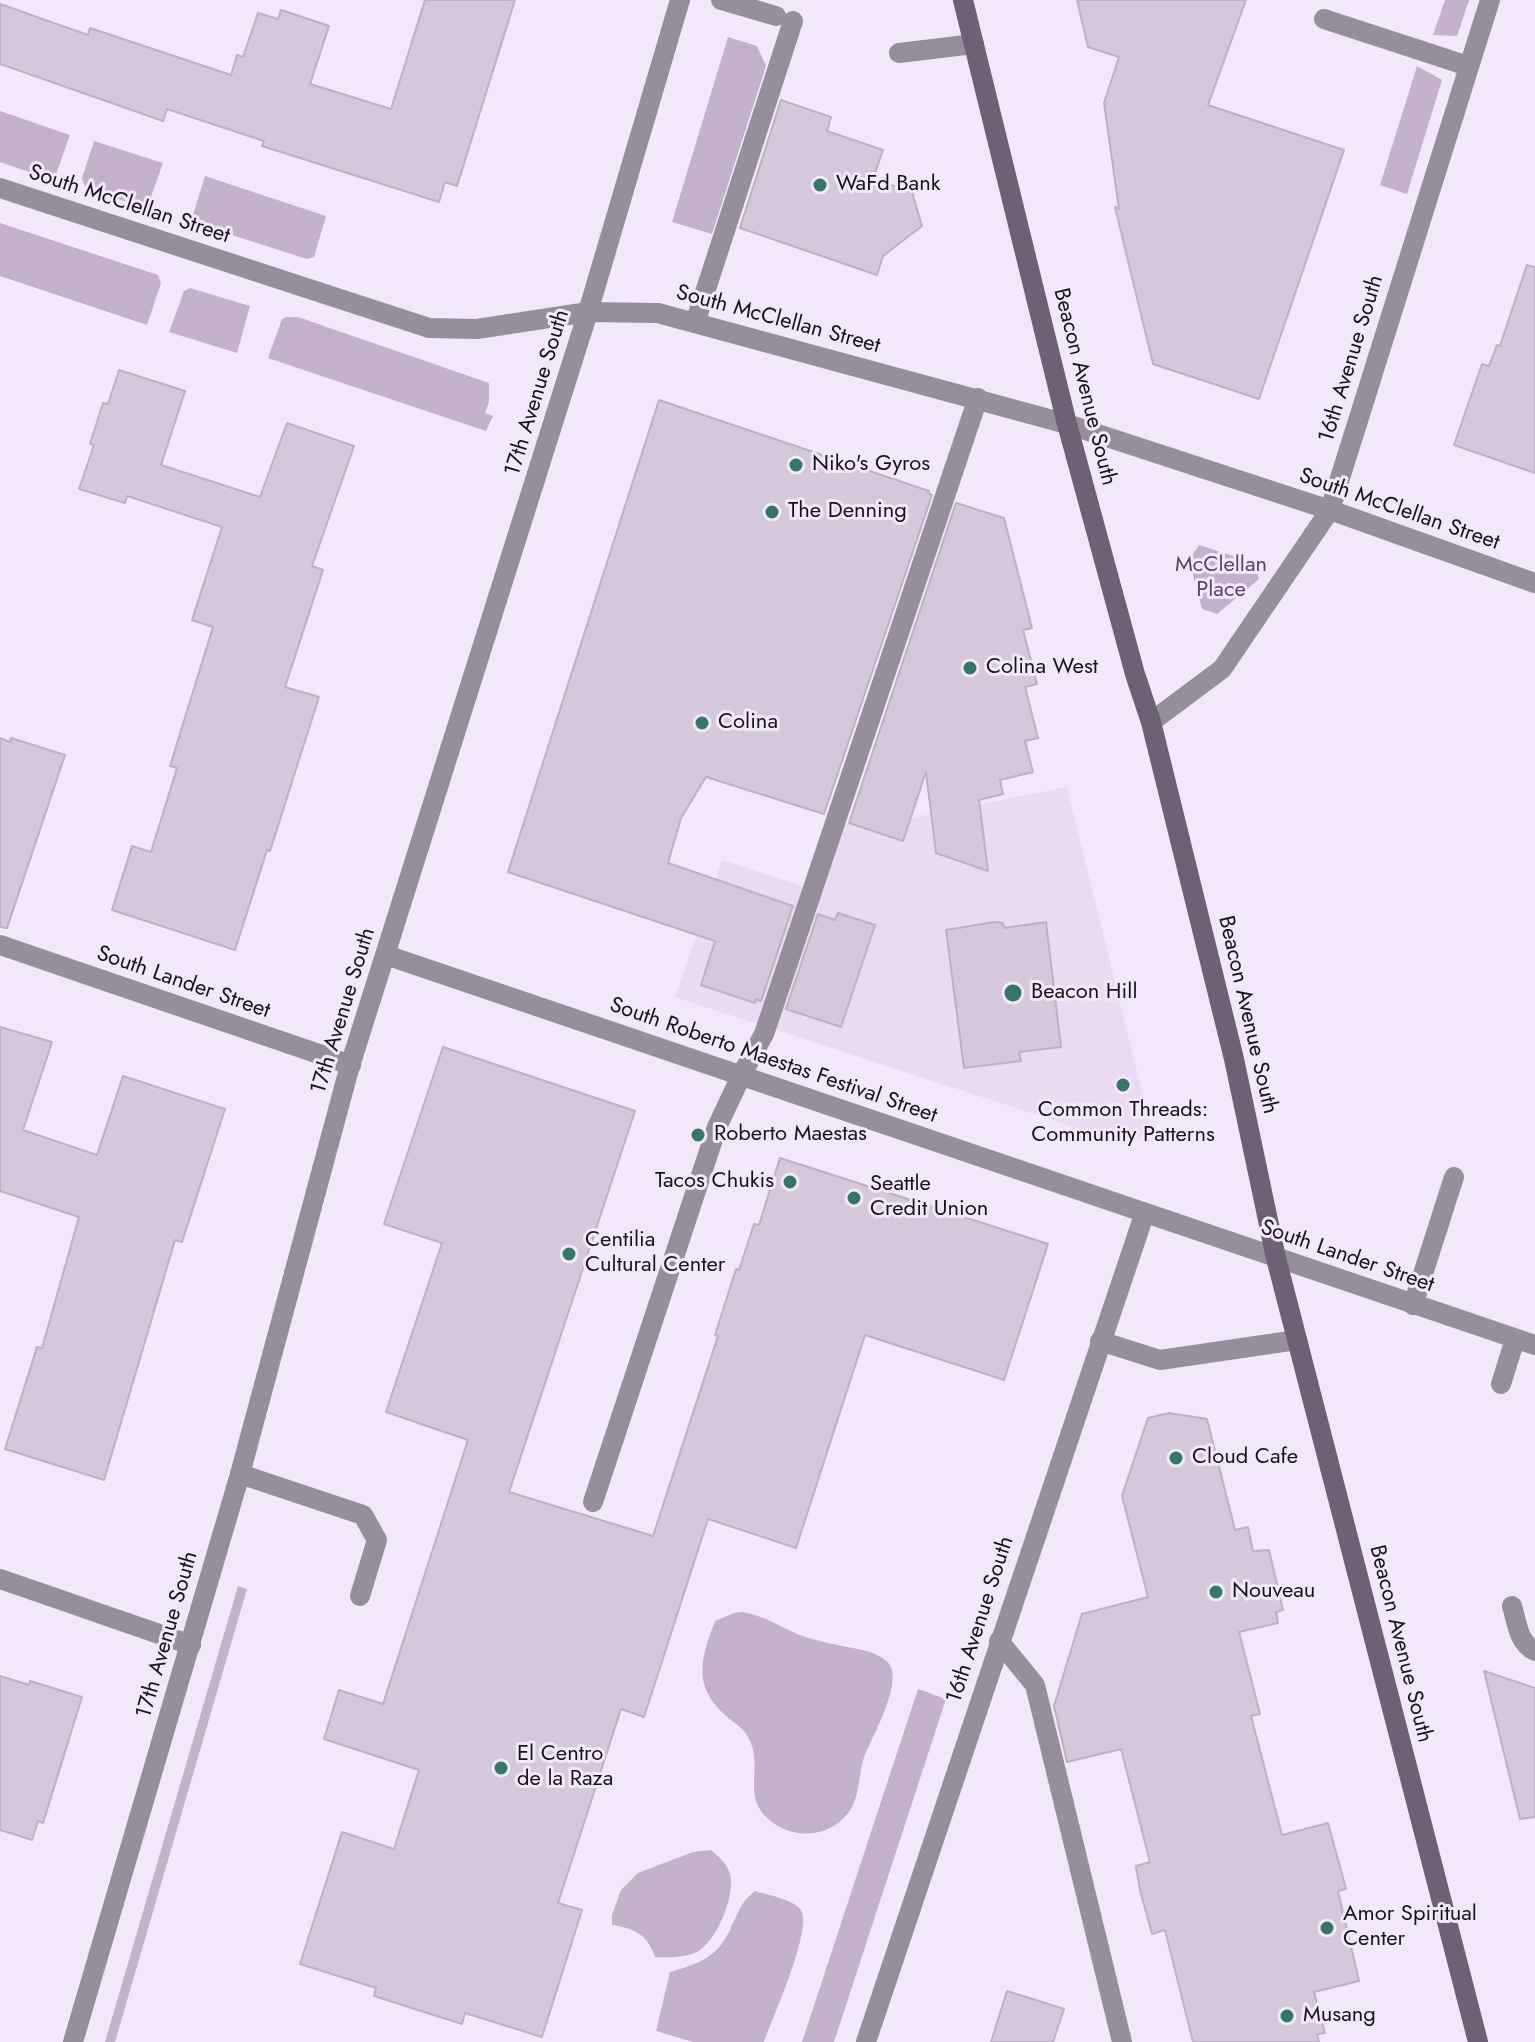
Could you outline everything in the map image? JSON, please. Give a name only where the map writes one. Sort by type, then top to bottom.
[{"type":"main road","name":"Beacon Avenue South","points":[[963,0],[1067,424],[1151,722],[1234,1059],[1276,1258],[1478,2042]]},
{"type":"street","name":"17th Avenue South","points":[[73,2042],[240,1474],[351,1065],[588,312],[680,0]]},
{"type":"street","points":[[695,323],[784,19],[721,0]]},
{"type":"street","name":"16th Avenue South","points":[[1151,722],[1222,669],[1330,510],[1490,0]]},
{"type":"street","points":[[1324,19],[1468,66]]},
{"type":"street","points":[[899,53],[974,44]]},
{"type":"street","name":"South McClellan Street","points":[[0,188],[429,328],[477,329],[588,312],[658,313],[1067,424],[1330,510],[1535,583]]},
{"type":"street","points":[[593,1502],[717,1127],[764,1034],[978,398]]},
{"type":"street","name":"South Lander Street","points":[[0,945],[351,1065]]},
{"type":"street","name":"South Roberto Maestas Festival Street","points":[[386,955],[742,1074],[1144,1215]]},
{"type":"street","points":[[1413,1305],[1454,1177]]},
{"type":"street","name":"16th Avenue South","points":[[866,2042],[1144,1215]]},
{"type":"street","name":"South Lander Street","points":[[1144,1215],[1535,1345]]},
{"type":"street","points":[[1501,1384],[1515,1339]]},
{"type":"street","points":[[1100,1341],[1160,1360],[1297,1340]]},
{"type":"street","points":[[240,1474],[363,1515],[377,1540],[360,1596]]},
{"type":"street","points":[[0,1579],[191,1645]]},
{"type":"street","points":[[1512,1606],[1522,1641],[1535,1651]]},
{"type":"street","points":[[999,1641],[1035,1685],[1122,2042]]},
{"type":"shaded area","points":[[1067,787],[1150,1125],[1143,1138],[1123,1143],[675,997],[722,860],[811,889],[835,820],[903,842],[911,818]]},
{"type":"green space","points":[[1445,0],[1469,0],[1457,36],[1433,35]]},
{"type":"green space","points":[[728,37],[757,46],[766,66],[712,234],[672,222]]},
{"type":"green space","points":[[1417,66],[1442,80],[1407,194],[1380,185]]},
{"type":"green space","points":[[0,111],[70,135],[55,177],[50,179],[0,162]]},
{"type":"green space","points":[[94,141],[163,163],[147,208],[86,189],[82,178]]},
{"type":"green space","points":[[205,176],[326,216],[314,257],[307,259],[194,223],[192,218]]},
{"type":"green space","points":[[0,223],[158,275],[161,283],[147,325],[0,276]]},
{"type":"green space","points":[[190,288],[250,306],[237,353],[169,332],[184,291]]},
{"type":"green space","points":[[298,317],[489,383],[489,402],[485,413],[493,416],[486,431],[268,358],[282,319]]},
{"type":"green space","name":"McClellan Place","points":[[1199,545],[1255,563],[1259,579],[1217,614],[1202,609],[1189,560]]},
{"type":"green space","points":[[238,1586],[247,1589],[115,2042],[105,2042]]},
{"type":"green space","points":[[743,1612],[805,1637],[871,1653],[890,1665],[893,1674],[889,1698],[864,1757],[853,1805],[831,1828],[800,1833],[780,1827],[767,1818],[755,1797],[755,1764],[750,1741],[708,1693],[702,1671],[703,1659],[715,1621]]},
{"type":"green space","points":[[918,1689],[946,1699],[834,2042],[802,2042]]},
{"type":"green space","points":[[711,1850],[722,1860],[730,1874],[730,1895],[716,1932],[700,1950],[683,1956],[655,1957],[639,1934],[612,1925],[612,1915],[621,1890],[638,1873],[693,1852]]},
{"type":"green space","points":[[755,1891],[797,1906],[803,1920],[797,1954],[764,2042],[693,2042],[656,2031],[670,1972],[701,1961],[716,1951],[747,1898]]},
{"type":"building","points":[[425,0],[515,0],[457,186],[445,182],[439,202],[262,146],[264,141],[167,109],[163,121],[0,64],[0,4],[88,35],[90,28],[231,75],[237,55],[243,57],[258,13],[278,19],[281,10],[329,26],[310,84],[391,109]]},
{"type":"building","points":[[1077,0],[1246,0],[1208,105],[1344,150],[1259,399],[1153,364],[1115,207],[1119,209],[1104,103],[1119,57],[1088,47]]},
{"type":"building","name":"WaFd Bank","points":[[781,100],[831,117],[827,131],[883,150],[873,179],[912,192],[922,226],[883,256],[877,275],[740,228]]},
{"type":"building","points":[[1527,265],[1535,267],[1535,473],[1454,445],[1482,364],[1489,366],[1497,345],[1500,346]]},
{"type":"building","points":[[119,370],[185,391],[161,465],[260,497],[287,423],[354,446],[312,566],[323,570],[285,687],[319,697],[235,950],[112,910],[132,846],[151,852],[177,768],[170,766],[213,627],[192,620],[222,527],[127,496],[125,503],[79,489],[94,445],[90,444],[103,403],[108,404]]},
{"type":"building","points":[[659,400],[929,491],[932,495],[824,814],[706,777],[681,818],[668,863],[793,906],[761,1001],[756,999],[755,1003],[701,985],[715,941],[508,872]]},
{"type":"building","name":"Colina West","points":[[956,503],[1004,518],[1032,628],[1023,630],[1037,684],[1025,687],[1038,738],[1025,741],[1033,772],[1000,780],[1003,794],[979,800],[988,871],[936,853],[926,772],[903,841],[849,823]]},
{"type":"building","points":[[0,738],[10,742],[11,738],[65,755],[7,928],[0,927]]},
{"type":"building","points":[[838,913],[875,925],[841,1027],[786,1009],[818,914],[835,920]]},
{"type":"building","points":[[1046,922],[1061,1047],[1019,1052],[1021,1061],[964,1068],[946,930],[1003,923],[1004,928]]},
{"type":"building","points":[[0,1027],[52,1042],[23,1130],[97,1155],[123,1076],[225,1109],[182,1242],[175,1240],[104,1480],[5,1449],[37,1347],[42,1348],[79,1217],[0,1191]]},
{"type":"building","points":[[443,1047],[635,1111],[509,1492],[653,1536],[718,1336],[715,1335],[736,1269],[739,1270],[754,1224],[759,1225],[780,1158],[1048,1244],[1004,1380],[865,1335],[796,1548],[708,1519],[644,1717],[621,1709],[558,1903],[582,1910],[542,2037],[465,2013],[462,2024],[374,1996],[376,1988],[300,1964],[342,1832],[394,1849],[419,1770],[324,1739],[339,1690],[383,1704],[468,1440],[386,1412],[442,1243],[384,1224]]},
{"type":"building","points":[[1169,1413],[1207,1419],[1235,1530],[1248,1527],[1253,1551],[1269,1550],[1283,1610],[1276,1612],[1278,1623],[1239,1632],[1260,1714],[1251,1716],[1282,1835],[1328,1823],[1346,1889],[1338,1891],[1359,1981],[1314,1992],[1325,2033],[1317,2034],[1319,2042],[1193,2042],[1165,1930],[1152,1934],[1140,1890],[1136,1866],[1150,1862],[1121,1749],[1067,1762],[1054,1706],[1082,1614],[1148,1597],[1122,1496],[1148,1418]]},
{"type":"building","points":[[1484,1671],[1535,1688],[1535,1817],[1520,1819]]},
{"type":"building","points":[[0,1676],[29,1685],[30,1681],[82,1697],[43,1823],[38,1821],[32,1840],[0,1830]]},
{"type":"building","points":[[1007,1991],[1064,2009],[1053,2042],[991,2042]]},
{"type":"place","name":"WaFd Bank","points":[[820,185]]},
{"type":"place","name":"Niko's Gyros","points":[[796,465]]},
{"type":"place","name":"The Denning","points":[[772,512]]},
{"type":"place","name":"Colina West","points":[[970,668]]},
{"type":"place","name":"Colina","points":[[702,723]]},
{"type":"place","name":"Beacon Hill","points":[[1013,993]]},
{"type":"place","name":"Common Threads: Community Patterns","points":[[1123,1085]]},
{"type":"place","name":"Roberto Maestas","points":[[698,1135]]},
{"type":"place","name":"Tacos Chukis","points":[[790,1182]]},
{"type":"place","name":"Seattle Credit Union","points":[[854,1198]]},
{"type":"place","name":"Centilia Cultural Center","points":[[569,1254]]},
{"type":"place","name":"Cloud Cafe","points":[[1176,1458]]},
{"type":"place","name":"Nouveau","points":[[1216,1592]]},
{"type":"place","name":"El Centro de la Raza","points":[[501,1768]]},
{"type":"place","name":"Amor Spiritual Center","points":[[1327,1928]]},
{"type":"place","name":"Musang","points":[[1287,2016]]}]
